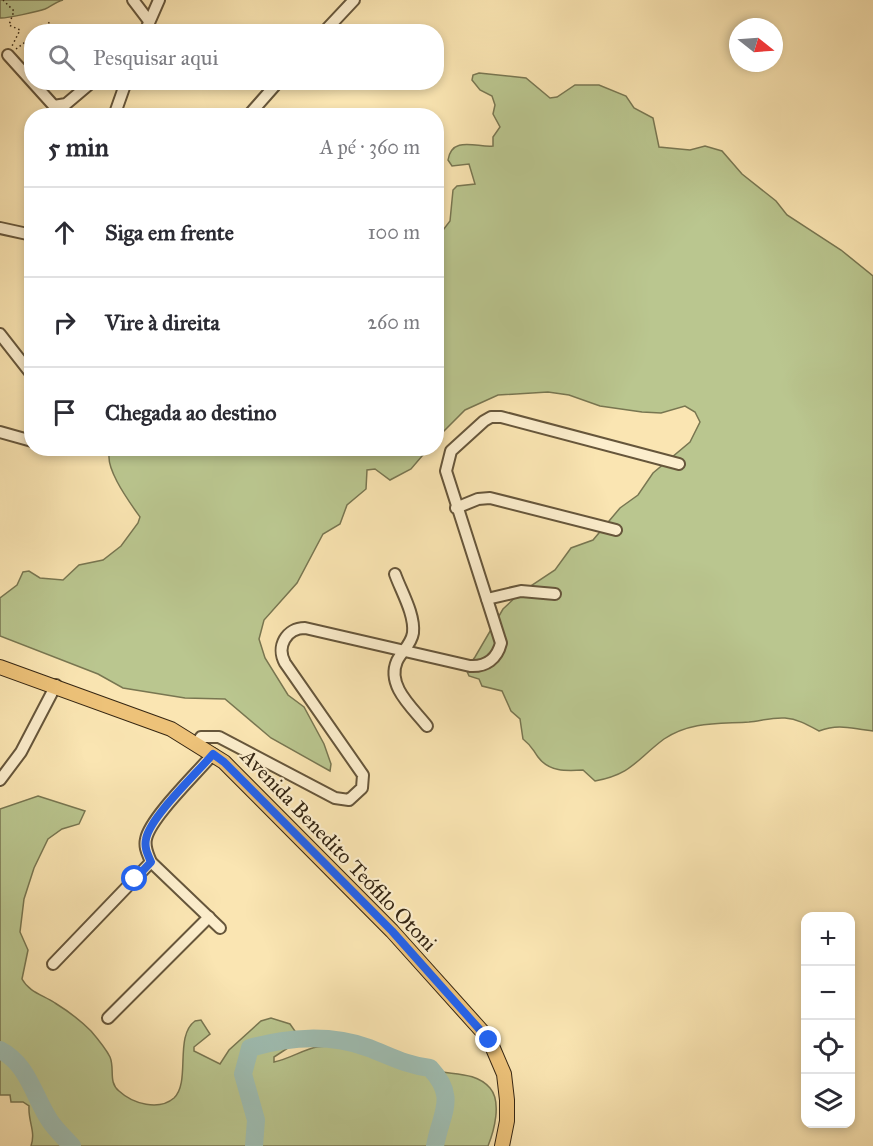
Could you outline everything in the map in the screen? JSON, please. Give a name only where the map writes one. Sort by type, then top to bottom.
[{"type":"main road","name":"Avenida Benedito Teófilo Otoni","points":[[0,666],[162,725],[197,743],[224,762],[392,931],[489,1040],[504,1074],[507,1121],[502,1146]]},
{"type":"street","points":[[133,0],[150,21]]},
{"type":"street","points":[[149,24],[159,0]]},
{"type":"street","points":[[332,24],[354,0]]},
{"type":"street","points":[[8,55],[24,73]]},
{"type":"street","points":[[40,90],[54,106],[66,104],[83,90]]},
{"type":"street","points":[[117,108],[123,90]]},
{"type":"street","points":[[255,108],[271,90]]},
{"type":"street","points":[[0,228],[24,233]]},
{"type":"street","points":[[0,334],[24,365]]},
{"type":"street","points":[[197,743],[201,737],[219,736],[335,798],[344,800],[353,798],[362,789],[363,776],[285,663],[282,644],[294,630],[305,628],[470,666],[488,663],[497,655],[501,643],[446,478],[448,457],[451,451],[491,417],[501,417],[679,464]]},
{"type":"street","points":[[0,432],[24,439]]},
{"type":"street","points":[[456,508],[478,499],[490,498],[616,530]]},
{"type":"street","points":[[395,574],[412,622],[411,639],[395,668],[396,684],[427,726]]},
{"type":"street","points":[[487,599],[521,591],[555,594]]},
{"type":"street","points":[[0,780],[21,752],[56,685]]},
{"type":"street","points":[[213,754],[167,806],[148,832],[145,847],[151,862],[220,928]]},
{"type":"street","points":[[53,964],[151,862]]},
{"type":"street","points":[[108,1018],[209,917]]},
{"type":"path","points":[[3,0],[14,11],[9,25],[20,30],[8,55]]},
{"type":"path","points":[[47,24],[51,21]]},
{"type":"path","points":[[8,55],[24,43]]},
{"type":"green space","points":[[0,0],[63,0],[42,10],[0,18]]},
{"type":"green space","points":[[479,73],[526,78],[550,98],[557,97],[575,85],[599,85],[626,96],[634,108],[653,118],[659,147],[690,150],[705,146],[722,151],[742,174],[776,201],[787,215],[841,250],[873,276],[873,731],[840,727],[819,731],[799,721],[780,718],[695,726],[664,739],[626,770],[595,781],[583,770],[558,770],[542,762],[523,739],[520,719],[511,711],[502,691],[482,686],[479,679],[469,676],[466,669],[503,609],[520,593],[555,570],[571,548],[593,540],[620,508],[638,495],[653,473],[690,442],[700,422],[695,412],[685,406],[661,413],[642,412],[600,406],[569,395],[548,392],[498,395],[465,410],[444,431],[444,229],[450,221],[453,190],[457,186],[475,184],[469,164],[452,166],[448,160],[450,152],[460,145],[493,146],[493,137],[500,127],[493,114],[495,105],[492,96],[480,90],[472,80],[473,75]]},
{"type":"green space","points":[[109,456],[422,456],[411,469],[390,480],[375,469],[367,470],[366,489],[347,505],[340,524],[323,534],[297,583],[264,620],[259,639],[265,658],[288,695],[304,707],[324,744],[331,764],[330,771],[271,738],[225,699],[185,698],[123,688],[98,674],[0,636],[0,598],[17,585],[23,572],[29,571],[40,578],[63,580],[79,565],[103,560],[121,546],[138,523],[140,517],[124,493],[110,464]]},
{"type":"green space","points":[[38,796],[85,811],[79,824],[62,829],[48,839],[34,868],[24,899],[20,932],[28,950],[22,979],[32,990],[65,1009],[91,1031],[110,1057],[114,1084],[125,1096],[154,1105],[174,1098],[182,1081],[185,1037],[195,1021],[201,1020],[210,1034],[194,1047],[194,1051],[220,1064],[229,1050],[261,1021],[271,1018],[290,1024],[297,1034],[291,1046],[274,1057],[274,1062],[317,1047],[354,1046],[391,1053],[429,1069],[469,1076],[484,1082],[494,1094],[496,1101],[494,1125],[488,1146],[31,1146],[33,1136],[29,1106],[23,1102],[11,1102],[10,1095],[0,1095],[0,809]]},
{"type":"waterway","points":[[254,1146],[256,1120],[243,1074],[250,1048],[294,1039],[325,1039],[355,1044],[406,1063],[430,1068],[439,1079],[445,1097],[435,1146]]},
{"type":"waterway","points":[[0,1050],[10,1056],[24,1072],[44,1112],[72,1146]]},
{"type":"route","points":[[135,879],[151,862],[145,847],[148,832],[167,806],[213,754],[224,762],[392,931],[489,1040]]}]
